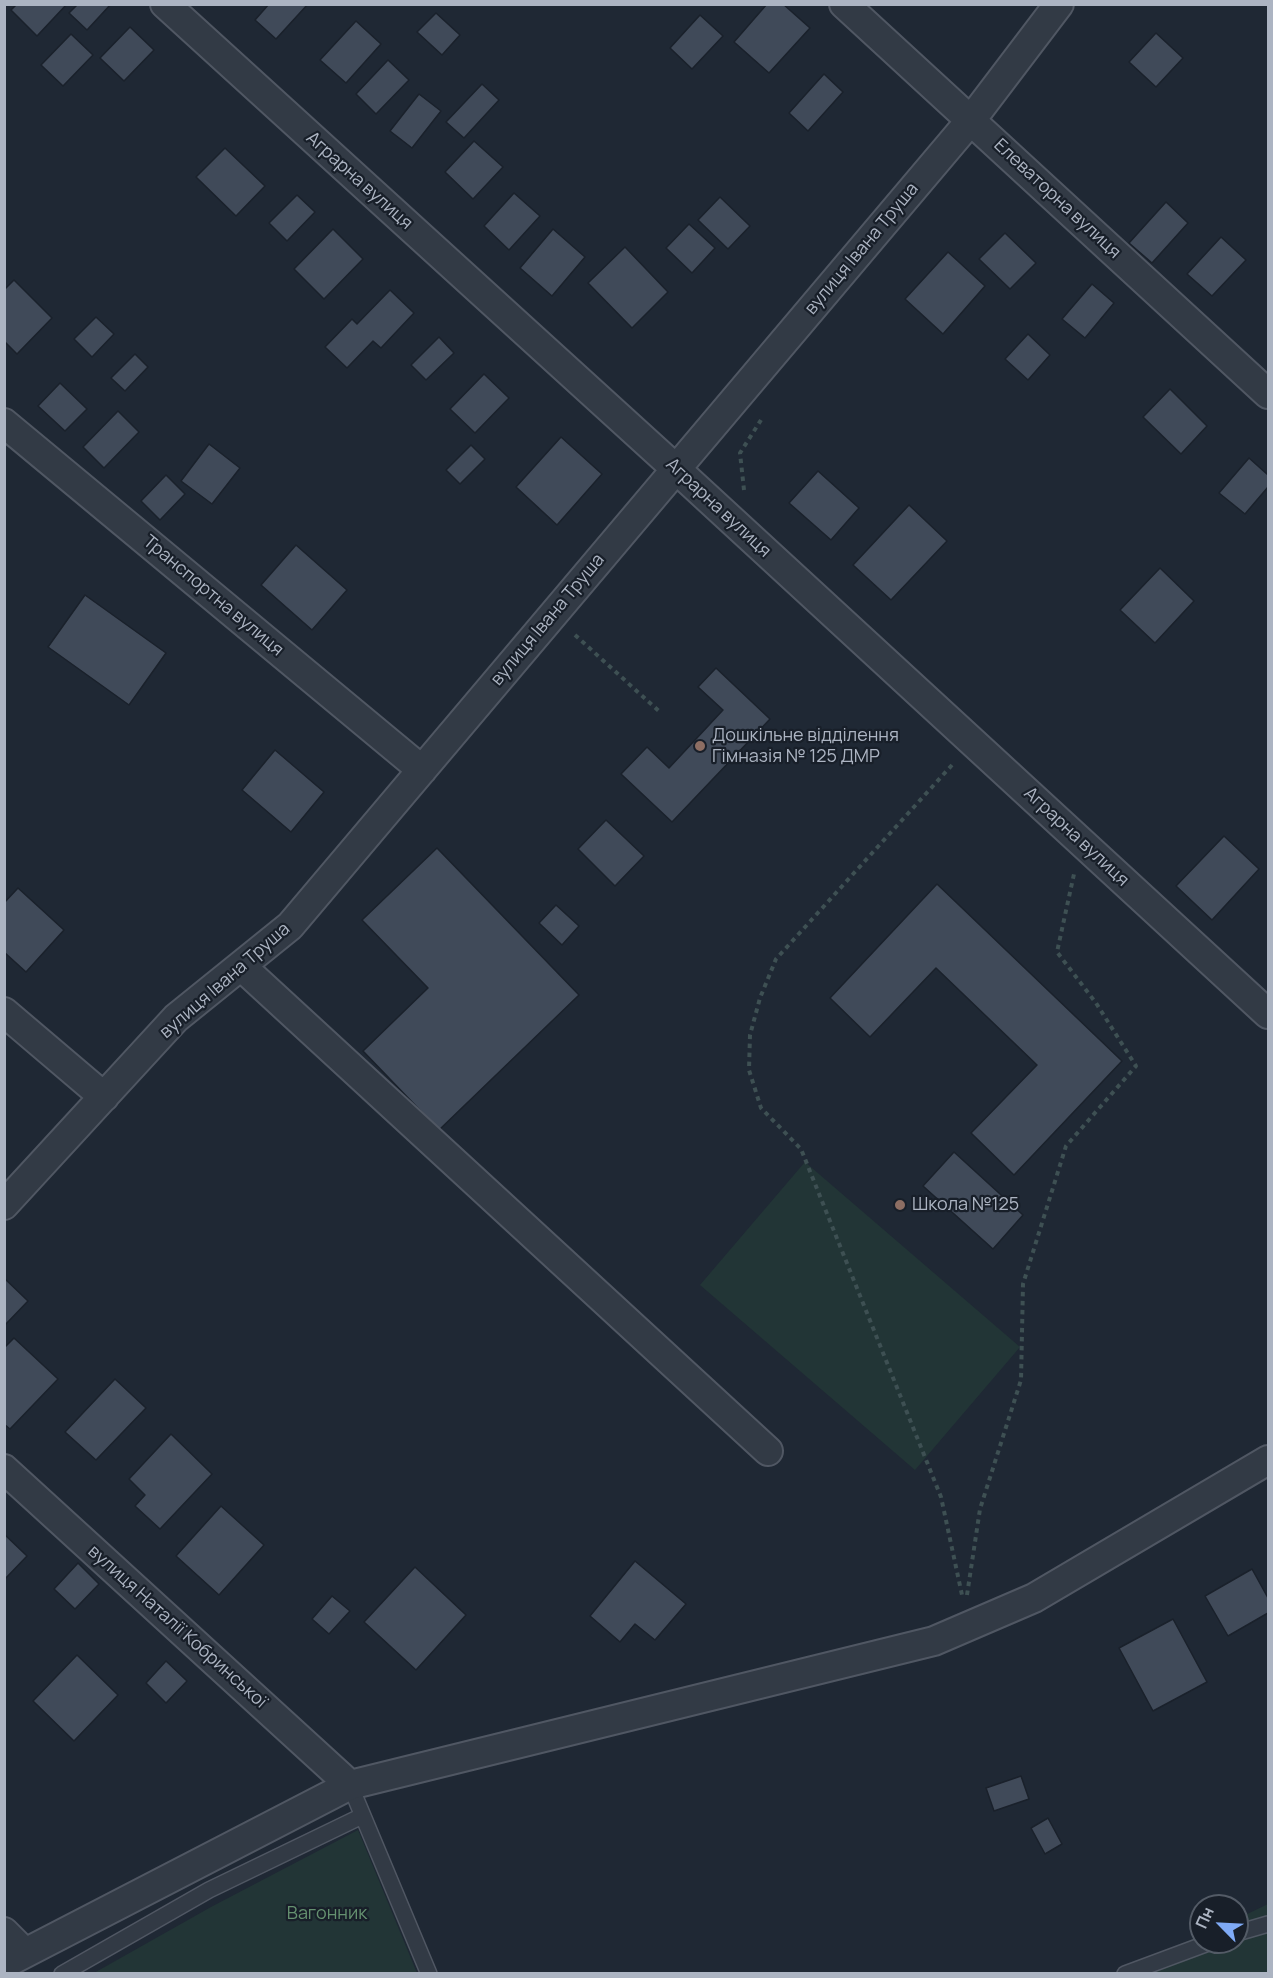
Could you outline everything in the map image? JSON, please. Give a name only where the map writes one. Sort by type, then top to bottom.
[{"type":"street","name":"Аграрна вулиця","points":[[165,4],[676,469],[1269,1014]]},
{"type":"street","name":"Елеваторна вулиця","points":[[844,4],[1269,394]]},
{"type":"street","name":"вулиця Івана Труша","points":[[4,1205],[176,1018],[290,926],[971,120],[1059,4]]},
{"type":"street","name":"Транспортна вулиця","points":[[4,423],[422,770]]},
{"type":"street","points":[[241,966],[768,1451]]},
{"type":"street","points":[[4,1012],[104,1097]]},
{"type":"street","points":[[4,1932],[15,1958],[350,1785],[934,1641],[967,1618],[1034,1598],[1269,1460]]},
{"type":"street","name":"вулиця Наталії Кобринської","points":[[4,1469],[350,1785]]},
{"type":"lane","points":[[350,1785],[429,1974]]},
{"type":"lane","points":[[62,1974],[209,1890],[362,1816]]},
{"type":"lane","points":[[1249,1930],[1269,1924]]},
{"type":"lane","points":[[1125,1974],[1189,1950]]},
{"type":"path","points":[[750,537],[740,453],[763,417]]},
{"type":"path","points":[[553,614],[661,713]]},
{"type":"path","points":[[967,1618],[941,1497],[801,1149],[761,1108],[749,1070],[750,1035],[760,998],[776,959],[972,742]]},
{"type":"path","points":[[967,1618],[980,1509],[1021,1380],[1023,1284],[1066,1146],[1136,1066],[1096,1003],[1057,952],[1080,842]]},
{"type":"green space","points":[[805,1162],[1020,1347],[915,1470],[700,1285]]},
{"type":"green space","name":"Вагонник","points":[[358,1830],[417,1973],[94,1973],[211,1907]]},
{"type":"green space","points":[[1268,1904],[1268,1973],[1118,1974],[1189,1941],[1189,1954],[1249,1954],[1249,1913]]},
{"type":"building","points":[[17,4],[67,4],[37,36],[11,10]]},
{"type":"building","points":[[78,4],[111,4],[87,30],[69,13]]},
{"type":"building","points":[[269,4],[308,4],[276,39],[255,20]]},
{"type":"building","points":[[767,4],[783,4],[810,28],[769,73],[734,42]]},
{"type":"building","points":[[436,13],[460,35],[442,55],[417,32]]},
{"type":"building","points":[[700,15],[723,36],[692,69],[670,48]]},
{"type":"building","points":[[356,21],[381,44],[346,83],[320,60]]},
{"type":"building","points":[[130,27],[154,50],[124,81],[100,58]]},
{"type":"building","points":[[1156,33],[1183,58],[1156,87],[1129,62]]},
{"type":"building","points":[[71,34],[93,55],[63,86],[41,65]]},
{"type":"building","points":[[388,60],[409,80],[376,114],[356,94]]},
{"type":"building","points":[[824,74],[843,92],[808,131],[789,113]]},
{"type":"building","points":[[482,84],[499,100],[464,138],[446,122]]},
{"type":"building","points":[[419,94],[441,111],[412,148],[390,131]]},
{"type":"building","points":[[474,141],[503,167],[473,199],[445,172]]},
{"type":"building","points":[[225,148],[265,186],[236,216],[196,177]]},
{"type":"building","points":[[514,193],[540,216],[509,250],[484,226]]},
{"type":"building","points":[[297,195],[315,212],[287,241],[269,223]]},
{"type":"building","points":[[720,197],[750,226],[728,249],[698,220]]},
{"type":"building","points":[[1166,202],[1188,223],[1152,263],[1129,243]]},
{"type":"building","points":[[689,224],[715,248],[692,273],[666,248]]},
{"type":"building","points":[[333,229],[363,259],[324,299],[294,269]]},
{"type":"building","points":[[553,229],[585,257],[552,296],[520,268]]},
{"type":"building","points":[[1005,233],[1036,263],[1010,289],[979,259]]},
{"type":"building","points":[[1221,237],[1246,260],[1212,296],[1187,274]]},
{"type":"building","points":[[625,247],[668,292],[632,328],[588,283]]},
{"type":"building","points":[[948,252],[985,286],[943,334],[905,299]]},
{"type":"building","points":[[14,280],[52,318],[17,354],[4,341],[4,290]]},
{"type":"building","points":[[1092,284],[1114,303],[1085,338],[1062,319]]},
{"type":"building","points":[[390,290],[414,313],[381,348],[373,341],[347,368],[325,347],[352,319],[357,324]]},
{"type":"building","points":[[96,317],[114,334],[92,357],[74,339]]},
{"type":"building","points":[[1028,334],[1050,355],[1028,380],[1005,359]]},
{"type":"building","points":[[439,337],[454,353],[426,380],[411,365]]},
{"type":"building","points":[[135,354],[148,367],[125,391],[111,378]]},
{"type":"building","points":[[484,374],[509,398],[475,433],[450,409]]},
{"type":"building","points":[[60,383],[87,409],[65,431],[38,406]]},
{"type":"building","points":[[1170,389],[1207,426],[1181,454],[1143,417]]},
{"type":"building","points":[[118,411],[139,432],[104,468],[83,447]]},
{"type":"building","points":[[561,437],[602,474],[557,525],[516,487]]},
{"type":"building","points":[[209,444],[240,468],[212,504],[181,481]]},
{"type":"building","points":[[471,445],[485,459],[460,484],[446,470]]},
{"type":"building","points":[[1249,458],[1268,475],[1268,487],[1245,514],[1219,493]]},
{"type":"building","points":[[818,471],[859,508],[831,540],[789,503]]},
{"type":"building","points":[[166,475],[185,494],[160,520],[141,501]]},
{"type":"building","points":[[909,505],[947,541],[891,600],[853,565]]},
{"type":"building","points":[[296,545],[347,590],[312,630],[261,585]]},
{"type":"building","points":[[1160,568],[1194,601],[1155,643],[1120,610]]},
{"type":"building","points":[[85,595],[166,653],[129,705],[48,647]]},
{"type":"building","points":[[716,668],[770,719],[672,822],[621,774],[647,747],[669,768],[723,710],[698,687]]},
{"type":"building","points":[[275,750],[324,792],[291,832],[242,790]]},
{"type":"building","points":[[606,820],[644,856],[615,886],[578,849]]},
{"type":"building","points":[[1224,836],[1259,869],[1212,920],[1176,886]]},
{"type":"building","points":[[437,848],[579,995],[439,1130],[363,1051],[428,988],[362,920]]},
{"type":"building","points":[[937,884],[1122,1061],[1014,1175],[971,1133],[1037,1065],[936,968],[870,1037],[830,998]]},
{"type":"building","points":[[18,888],[64,930],[26,972],[4,952],[4,903]]},
{"type":"building","points":[[556,905],[579,926],[562,945],[539,923]]},
{"type":"building","points":[[954,1152],[1023,1215],[993,1249],[923,1186]]},
{"type":"building","points":[[4,1278],[28,1301],[4,1326]]},
{"type":"building","points":[[14,1338],[58,1379],[10,1429],[4,1424],[4,1348]]},
{"type":"building","points":[[115,1379],[146,1408],[96,1460],[65,1432]]},
{"type":"building","points":[[171,1434],[212,1474],[160,1529],[135,1506],[145,1495],[129,1479]]},
{"type":"building","points":[[221,1506],[264,1545],[219,1595],[176,1556]]},
{"type":"building","points":[[4,1534],[27,1556],[4,1580]]},
{"type":"building","points":[[635,1561],[686,1604],[655,1640],[635,1624],[620,1642],[590,1616]]},
{"type":"building","points":[[78,1563],[99,1584],[75,1609],[54,1589]]},
{"type":"building","points":[[415,1567],[466,1615],[416,1670],[364,1622]]},
{"type":"building","points":[[1252,1569],[1268,1598],[1268,1613],[1228,1636],[1205,1596]]},
{"type":"building","points":[[332,1596],[350,1611],[329,1634],[312,1619]]},
{"type":"building","points":[[1173,1619],[1207,1682],[1153,1711],[1119,1648]]},
{"type":"building","points":[[77,1655],[118,1695],[74,1741],[33,1701]]},
{"type":"building","points":[[166,1661],[187,1681],[166,1703],[146,1683]]},
{"type":"building","points":[[1021,1776],[1029,1799],[994,1811],[986,1788]]},
{"type":"building","points":[[1048,1818],[1062,1844],[1045,1854],[1031,1828]]},
{"type":"place","name":"Дошкільне відділення Гімназія № 125 ДМР","points":[[700,746]]},
{"type":"place","name":"Школа №125","points":[[900,1205]]}]
